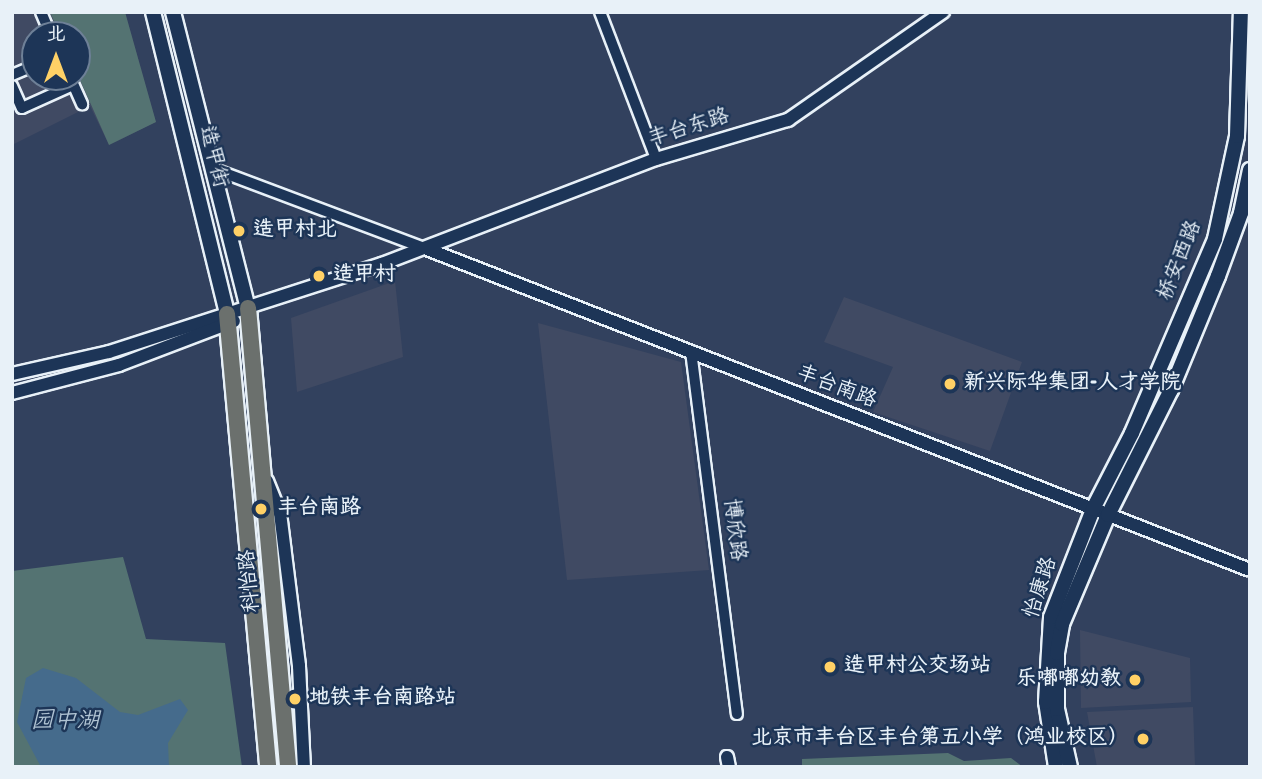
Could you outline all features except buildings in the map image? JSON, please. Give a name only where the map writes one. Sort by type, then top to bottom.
[{"type":"main road","name":"造甲街","points":[[153,12],[227,320]]},
{"type":"main road","name":"造甲街","points":[[173,12],[248,308]]},
{"type":"main road","name":"桥安西路","points":[[1093,509],[1132,432],[1215,239],[1237,136],[1241,12]]},
{"type":"main road","name":"桥安西路","points":[[1108,514],[1171,390],[1213,289],[1241,213],[1250,170]]},
{"type":"main road","name":"科怡路","points":[[248,308],[288,767]]},
{"type":"main road","name":"科怡路","points":[[227,320],[268,767]]},
{"type":"main road","name":"怡康路","points":[[1056,767],[1046,702],[1048,639],[1060,593],[1093,509]]},
{"type":"main road","name":"怡康路","points":[[1070,767],[1057,709],[1057,653],[1071,597],[1108,514]]},
{"type":"street","points":[[600,12],[656,159]]},
{"type":"street","name":"丰台东路","points":[[427,249],[656,159],[797,116],[943,12]]},
{"type":"street","points":[[12,86],[22,108],[53,91]]},
{"type":"street","points":[[76,91],[82,104]]},
{"type":"street","name":"造甲街","points":[[214,169],[427,249]]},
{"type":"street","points":[[12,393],[119,365],[227,320],[248,308],[427,249]]},
{"type":"street","name":"丰台南路","points":[[427,249],[1250,569]]},
{"type":"street","points":[[12,374],[109,352],[227,320]]},
{"type":"street","name":"博欣路","points":[[691,351],[737,714]]},
{"type":"street","points":[[263,472],[280,513],[299,666],[303,767]]},
{"type":"shaded area","points":[[12,12],[125,12],[156,122],[109,145],[90,106],[12,145]]},
{"type":"shaded area","points":[[395,281],[403,357],[297,392],[291,318]]},
{"type":"shaded area","name":"新兴际华集团-人才学院","points":[[844,297],[1022,362],[990,451],[873,412],[893,367],[824,342]]},
{"type":"shaded area","points":[[538,323],[681,362],[709,570],[567,580]]},
{"type":"shaded area","name":"乐嘟嘟幼教","points":[[1080,630],[1190,658],[1191,702],[1081,708]]},
{"type":"shaded area","name":"北京市丰台区丰台第五小学（鸿业校区）","points":[[1193,707],[1195,767],[1097,767],[1087,712]]},
{"type":"green space","points":[[50,12],[125,12],[156,122],[109,145],[85,91],[91,91],[91,21],[54,21]]},
{"type":"green space","points":[[123,557],[146,639],[225,643],[242,767],[12,767],[12,571]]},
{"type":"green space","points":[[948,753],[964,761],[1011,758],[1023,767],[794,767],[802,766],[802,759]]},
{"type":"water","name":"园中湖","points":[[43,668],[76,678],[120,712],[138,715],[180,699],[188,710],[168,743],[169,767],[41,767],[17,722],[26,678]]},
{"type":"place","name":"造甲村北","points":[[239,231]]},
{"type":"place","name":"造甲村","points":[[319,276]]},
{"type":"place","name":"新兴际华集团-人才学院","points":[[950,384]]},
{"type":"place","name":"丰台南路","points":[[261,509]]},
{"type":"place","name":"造甲村公交场站","points":[[830,667]]},
{"type":"place","name":"乐嘟嘟幼教","points":[[1135,680]]},
{"type":"place","name":"地铁丰台南路站","points":[[295,699]]},
{"type":"place","name":"北京市丰台区丰台第五小学（鸿业校区）","points":[[1143,739]]}]
